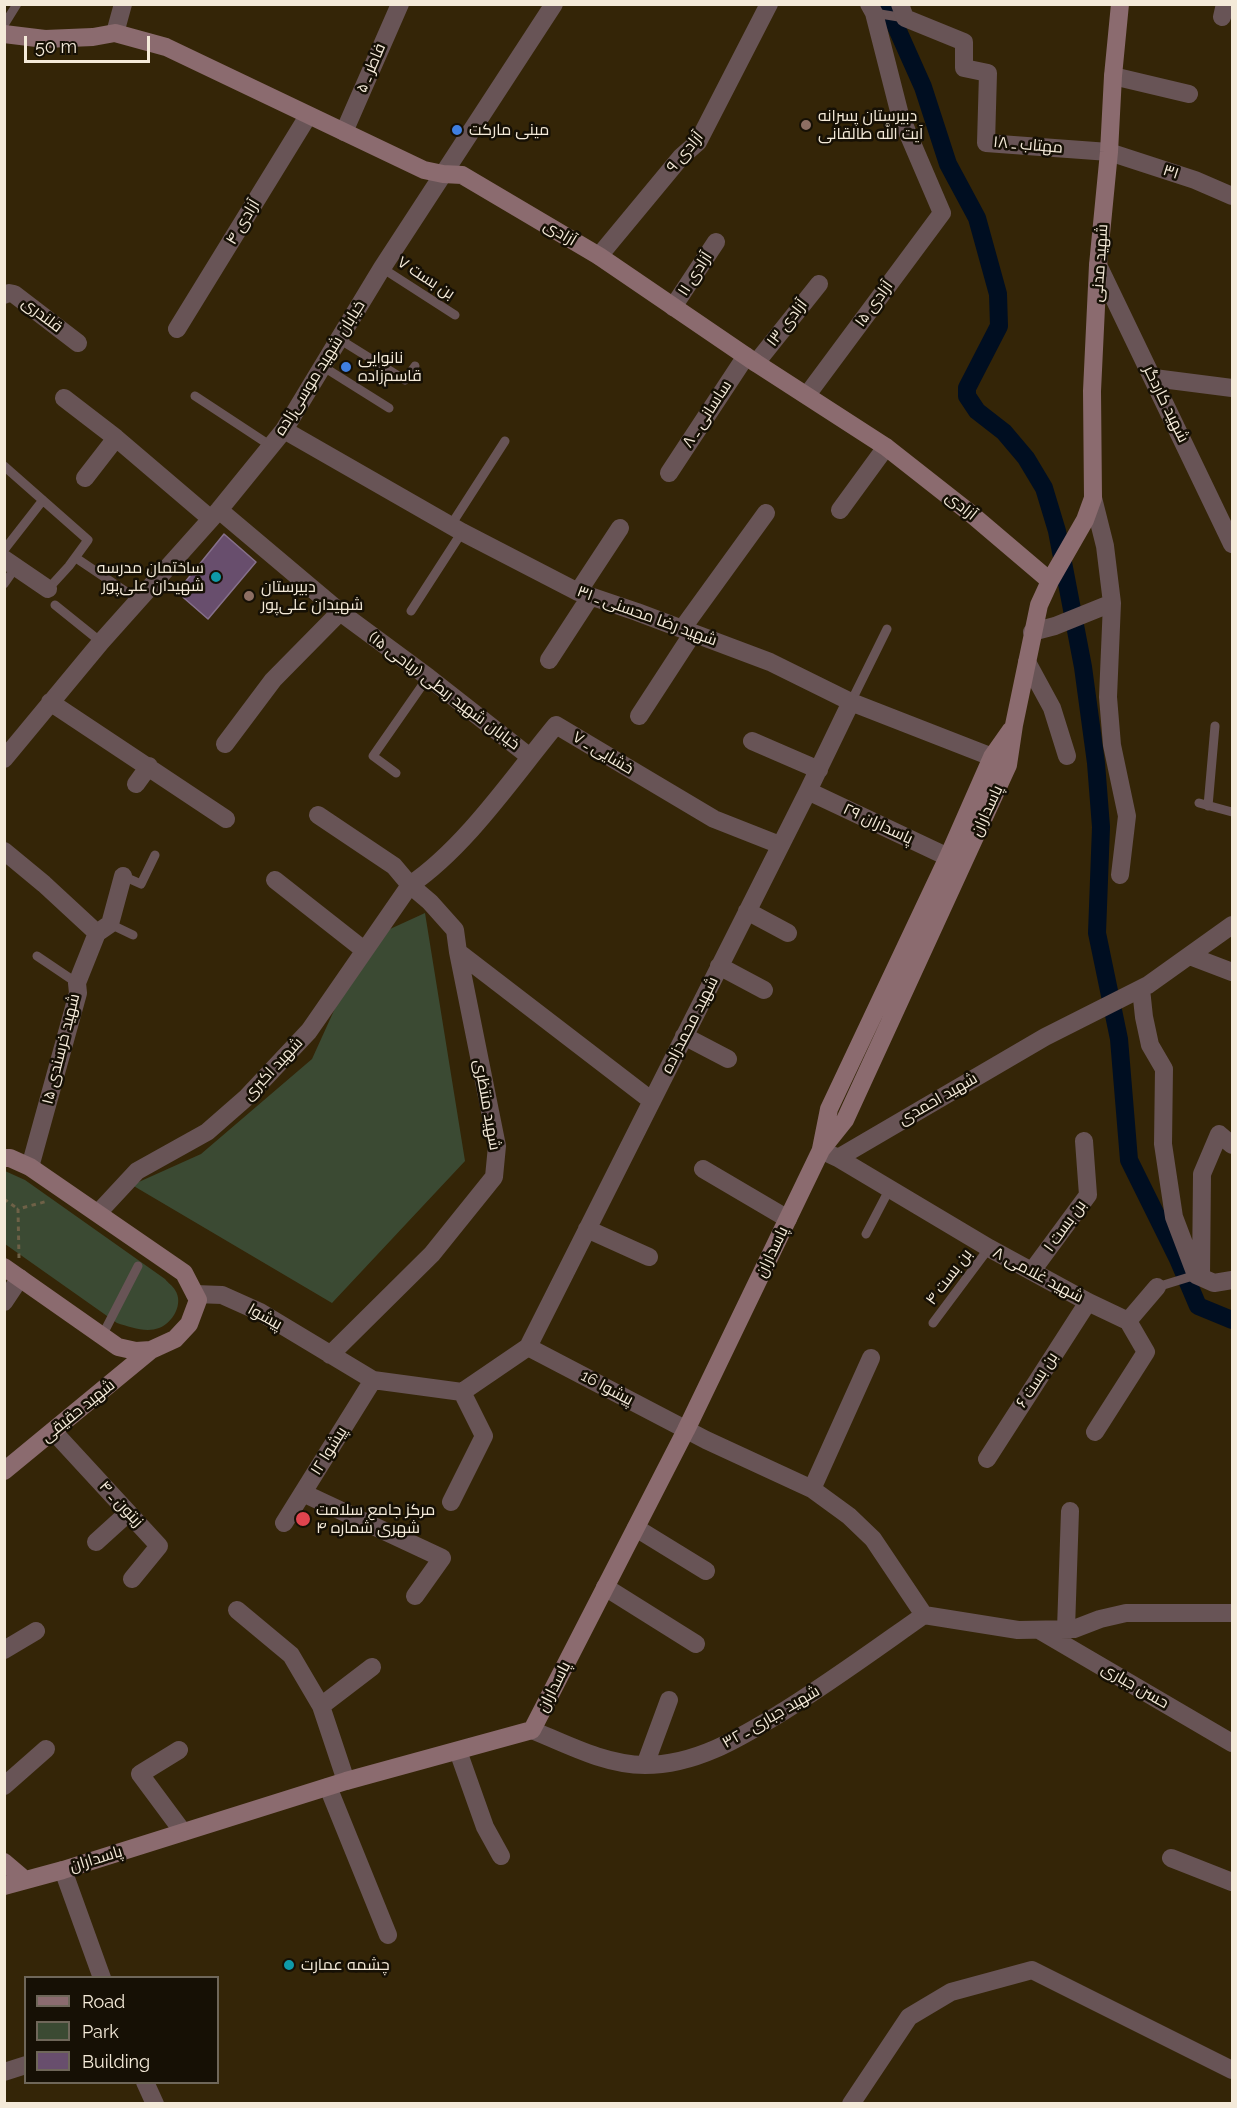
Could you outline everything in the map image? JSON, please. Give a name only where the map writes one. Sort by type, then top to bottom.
[{"type":"street","points":[[115,33],[123,4]]},
{"type":"street","name":"فاطر ـ ۵","points":[[344,132],[400,4]]},
{"type":"street","name":"خیابان شهید موسی‌زاده","points":[[4,759],[100,642],[215,514],[284,430],[382,268],[554,4]]},
{"type":"street","name":"آزادی ۹","points":[[599,256],[681,157],[698,142],[769,4]]},
{"type":"street","name":"شهید مدنی","points":[[1053,576],[1085,520],[1093,498],[1092,391],[1098,265],[1120,4]]},
{"type":"street","name":"آزادی ۱۵","points":[[807,394],[942,213],[900,115],[867,8]]},
{"type":"street","name":"مهتاب ـ ۱۸","points":[[902,11],[964,42],[964,68],[988,73],[986,143],[1109,152]]},
{"type":"street","name":"آزادی","points":[[4,34],[45,39],[93,37],[115,33],[166,47],[424,170],[462,175],[599,256],[886,447],[1053,576]]},
{"type":"street","points":[[1113,76],[1189,94]]},
{"type":"street","name":"آزادی ۴","points":[[177,329],[308,116]]},
{"type":"street","name":"۳۱","points":[[1109,152],[1195,180],[1233,196]]},
{"type":"street","name":"آزادی ۱۱","points":[[673,307],[716,242]]},
{"type":"street","name":"شهید کاردگر","points":[[1098,265],[1233,544]]},
{"type":"street","name":"آزادی ۱۳","points":[[751,359],[819,284]]},
{"type":"street","name":"قلندری","points":[[4,295],[14,294],[78,343]]},
{"type":"street","name":"ساسانی ـ ۸","points":[[669,473],[751,359]]},
{"type":"street","points":[[1154,378],[1233,388]]},
{"type":"street","name":"خیابان شهید ربطی (ریاحی ۱۵)","points":[[64,398],[340,612],[428,676],[530,757]]},
{"type":"street","name":"شهید رضا محسنی ـ ۳۱","points":[[284,430],[457,529],[584,595],[637,612],[770,662],[851,702],[992,757]]},
{"type":"street","points":[[85,478],[116,438]]},
{"type":"street","points":[[840,510],[886,447]]},
{"type":"street","points":[[1093,498],[1105,546],[1112,603],[1108,697],[1112,745],[1127,816],[1120,875]]},
{"type":"street","points":[[639,716],[687,631],[766,513]]},
{"type":"street","points":[[549,660],[620,528]]},
{"type":"street","points":[[10,563],[51,597]]},
{"type":"street","name":"پاسداران","points":[[4,1886],[63,1870],[346,1781],[532,1730],[686,1430],[788,1219],[829,1154],[1008,765],[1032,632],[1039,605],[1053,576]]},
{"type":"street","points":[[1032,632],[1055,626],[1112,603]]},
{"type":"street","points":[[225,744],[273,680],[340,612]]},
{"type":"street","points":[[1028,662],[1052,708],[1067,756]]},
{"type":"street","points":[[50,702],[226,819]]},
{"type":"street","name":"شهید محمدزاده","points":[[528,1347],[819,770],[851,702]]},
{"type":"street","name":"خشایی ـ ۷","points":[[410,885],[429,871],[490,808],[556,725],[714,819],[780,845]]},
{"type":"street","name":"پاسداران","points":[[829,1154],[829,1109],[948,857],[992,757],[1014,725]]},
{"type":"street","points":[[752,741],[819,770]]},
{"type":"street","points":[[136,784],[149,766]]},
{"type":"street","name":"پاسداران ۲۹","points":[[808,791],[948,857]]},
{"type":"street","name":"شهید منتظری","points":[[318,815],[394,866],[455,930],[498,1146],[494,1177],[432,1254],[330,1355]]},
{"type":"street","points":[[4,851],[104,929]]},
{"type":"street","name":"شهید خرسندی ۱۵","points":[[30,1167],[78,993],[77,983],[104,929],[123,876]]},
{"type":"street","points":[[275,880],[364,950]]},
{"type":"street","name":"شهید اکبری","points":[[98,1213],[137,1171],[207,1132],[247,1098],[309,1031],[410,885]]},
{"type":"street","points":[[747,912],[789,933]]},
{"type":"street","points":[[1233,925],[1135,991],[1150,1045],[1164,1070],[1163,1144],[1174,1217],[1198,1276],[1214,1283],[1233,1280]]},
{"type":"street","points":[[458,952],[652,1101]]},
{"type":"street","points":[[1190,956],[1233,972]]},
{"type":"street","points":[[719,966],[764,990]]},
{"type":"street","name":"شهید احمدی","points":[[829,1154],[1135,991]]},
{"type":"street","points":[[684,1036],[728,1059]]},
{"type":"street","points":[[1198,1276],[1202,1174],[1219,1134],[1233,1144]]},
{"type":"street","name":"بن بست ۱","points":[[1032,1271],[1088,1195],[1084,1141]]},
{"type":"street","name":"۸ شهید غلامی","points":[[829,1154],[989,1248],[1128,1321]]},
{"type":"street","points":[[4,1158],[10,1158],[30,1167],[184,1273],[195,1294]]},
{"type":"street","points":[[703,1169],[788,1219]]},
{"type":"street","points":[[587,1229],[649,1257]]},
{"type":"street","points":[[4,1267],[118,1347],[136,1351],[151,1350]]},
{"type":"street","points":[[4,1302],[20,1278]]},
{"type":"street","points":[[1095,1432],[1146,1352],[1128,1321],[1157,1287]]},
{"type":"street","name":"پیشوا","points":[[195,1294],[222,1295],[260,1312],[373,1380]]},
{"type":"street","name":"شهید حقیقی","points":[[6,1467],[151,1350],[175,1339],[189,1324],[198,1300],[195,1294]]},
{"type":"street","name":"بن بست ۶","points":[[987,1459],[1088,1302]]},
{"type":"street","points":[[373,1380],[462,1392],[528,1347]]},
{"type":"street","name":"پیشوا 16","points":[[528,1347],[686,1430],[813,1489],[849,1516],[873,1539],[924,1615]]},
{"type":"street","points":[[813,1489],[871,1358]]},
{"type":"street","name":"پیشوا ۱۲","points":[[284,1523],[373,1380]]},
{"type":"street","points":[[451,1502],[484,1436],[462,1392]]},
{"type":"street","name":"زیتون ـ ۴","points":[[53,1431],[159,1546],[132,1579]]},
{"type":"street","points":[[303,1493],[442,1558],[415,1596]]},
{"type":"street","points":[[1066,1629],[1070,1511]]},
{"type":"street","points":[[96,1542],[128,1513]]},
{"type":"street","points":[[636,1528],[706,1571]]},
{"type":"street","points":[[605,1587],[696,1644]]},
{"type":"street","points":[[237,1610],[291,1655],[321,1706],[346,1781]]},
{"type":"street","points":[[924,1615],[1018,1630],[1074,1629],[1100,1619],[1126,1613],[1233,1613]]},
{"type":"street","name":"شهید جباری ـ ۳۲","points":[[532,1730],[593,1755],[617,1761],[645,1765],[681,1761],[737,1739],[816,1691],[924,1615]]},
{"type":"street","name":"حسن جباری","points":[[1037,1629],[1233,1743]]},
{"type":"street","points":[[4,1650],[36,1631]]},
{"type":"street","points":[[321,1706],[372,1667]]},
{"type":"street","points":[[645,1765],[669,1700]]},
{"type":"street","points":[[4,1786],[46,1749]]},
{"type":"street","points":[[179,1750],[140,1774],[183,1832]]},
{"type":"street","points":[[458,1751],[485,1827],[501,1856]]},
{"type":"street","points":[[328,1787],[388,1935]]},
{"type":"street","points":[[1171,1858],[1233,1882]]},
{"type":"street","points":[[4,1862],[24,1879]]},
{"type":"street","points":[[63,1870],[102,1976]]},
{"type":"street","points":[[851,2103],[909,2017],[951,1992],[1032,1970],[1233,2070]]},
{"type":"street","points":[[4,2072],[24,2066]]},
{"type":"street","points":[[146,2084],[155,2103]]},
{"type":"lane","points":[[4,25],[17,4]]},
{"type":"lane","points":[[867,8],[902,11]]},
{"type":"lane","name":"بن بست ۷","points":[[382,268],[455,315]]},
{"type":"lane","points":[[339,339],[405,380],[415,366]]},
{"type":"lane","points":[[322,366],[389,408]]},
{"type":"lane","points":[[195,396],[271,446]]},
{"type":"lane","points":[[411,611],[505,441]]},
{"type":"lane","points":[[4,466],[88,540],[51,597],[100,642]]},
{"type":"lane","points":[[4,550],[43,500]]},
{"type":"lane","points":[[76,558],[128,593]]},
{"type":"lane","points":[[4,584],[10,563]]},
{"type":"lane","points":[[851,702],[887,629]]},
{"type":"lane","points":[[396,773],[373,756],[428,676]]},
{"type":"lane","points":[[1215,726],[1204,805],[1233,812]]},
{"type":"lane","points":[[123,876],[141,884],[155,855]]},
{"type":"lane","points":[[104,929],[133,935]]},
{"type":"lane","points":[[37,956],[77,983]]},
{"type":"lane","points":[[866,1234],[889,1190]]},
{"type":"lane","name":"بن بست ۴","points":[[933,1323],[989,1248]]},
{"type":"lane","points":[[102,1336],[138,1266]]},
{"type":"lane","points":[[1157,1287],[1198,1276]]},
{"type":"path","points":[[18,1209],[70,1195]]},
{"type":"path","points":[[4,1199],[18,1209]]},
{"type":"path","points":[[18,1209],[20,1278]]},
{"type":"green space","points":[[425,913],[465,1161],[332,1303],[132,1185],[201,1154],[312,1059],[366,940]]},
{"type":"green space","points":[[5,1171],[25,1180],[165,1279],[174,1289],[178,1301],[176,1312],[169,1322],[159,1328],[149,1330],[117,1323],[5,1244]]},
{"type":"building","name":"ساختمان مدرسه شهیدان علی‌پور","points":[[224,534],[256,562],[208,619],[177,592]]},
{"type":"waterway","points":[[886,4],[923,87],[948,164],[977,218],[998,294],[999,326],[967,388],[967,396],[977,411],[1004,432],[1026,458],[1044,488],[1057,531],[1083,667],[1096,763],[1101,827],[1097,933],[1119,1039],[1129,1160],[1178,1259],[1198,1306],[1232,1320]]},
{"type":"place","name":"دبیرستان پسرانه آیت اللَّه طالقانی","points":[[806,125]]},
{"type":"place","name":"مینی مارکت","points":[[457,130]]},
{"type":"place","name":"نانوایی قاسم‌زاده","points":[[346,367]]},
{"type":"place","name":"ساختمان مدرسه شهیدان علی‌پور","points":[[216,577]]},
{"type":"place","name":"دبیرستان شهیدان علی‌پور","points":[[249,596]]},
{"type":"place","name":"مرکز جامع سلامت شهری شماره ۴","points":[[303,1519]]},
{"type":"place","name":"چشمه عمارت","points":[[289,1965]]}]
